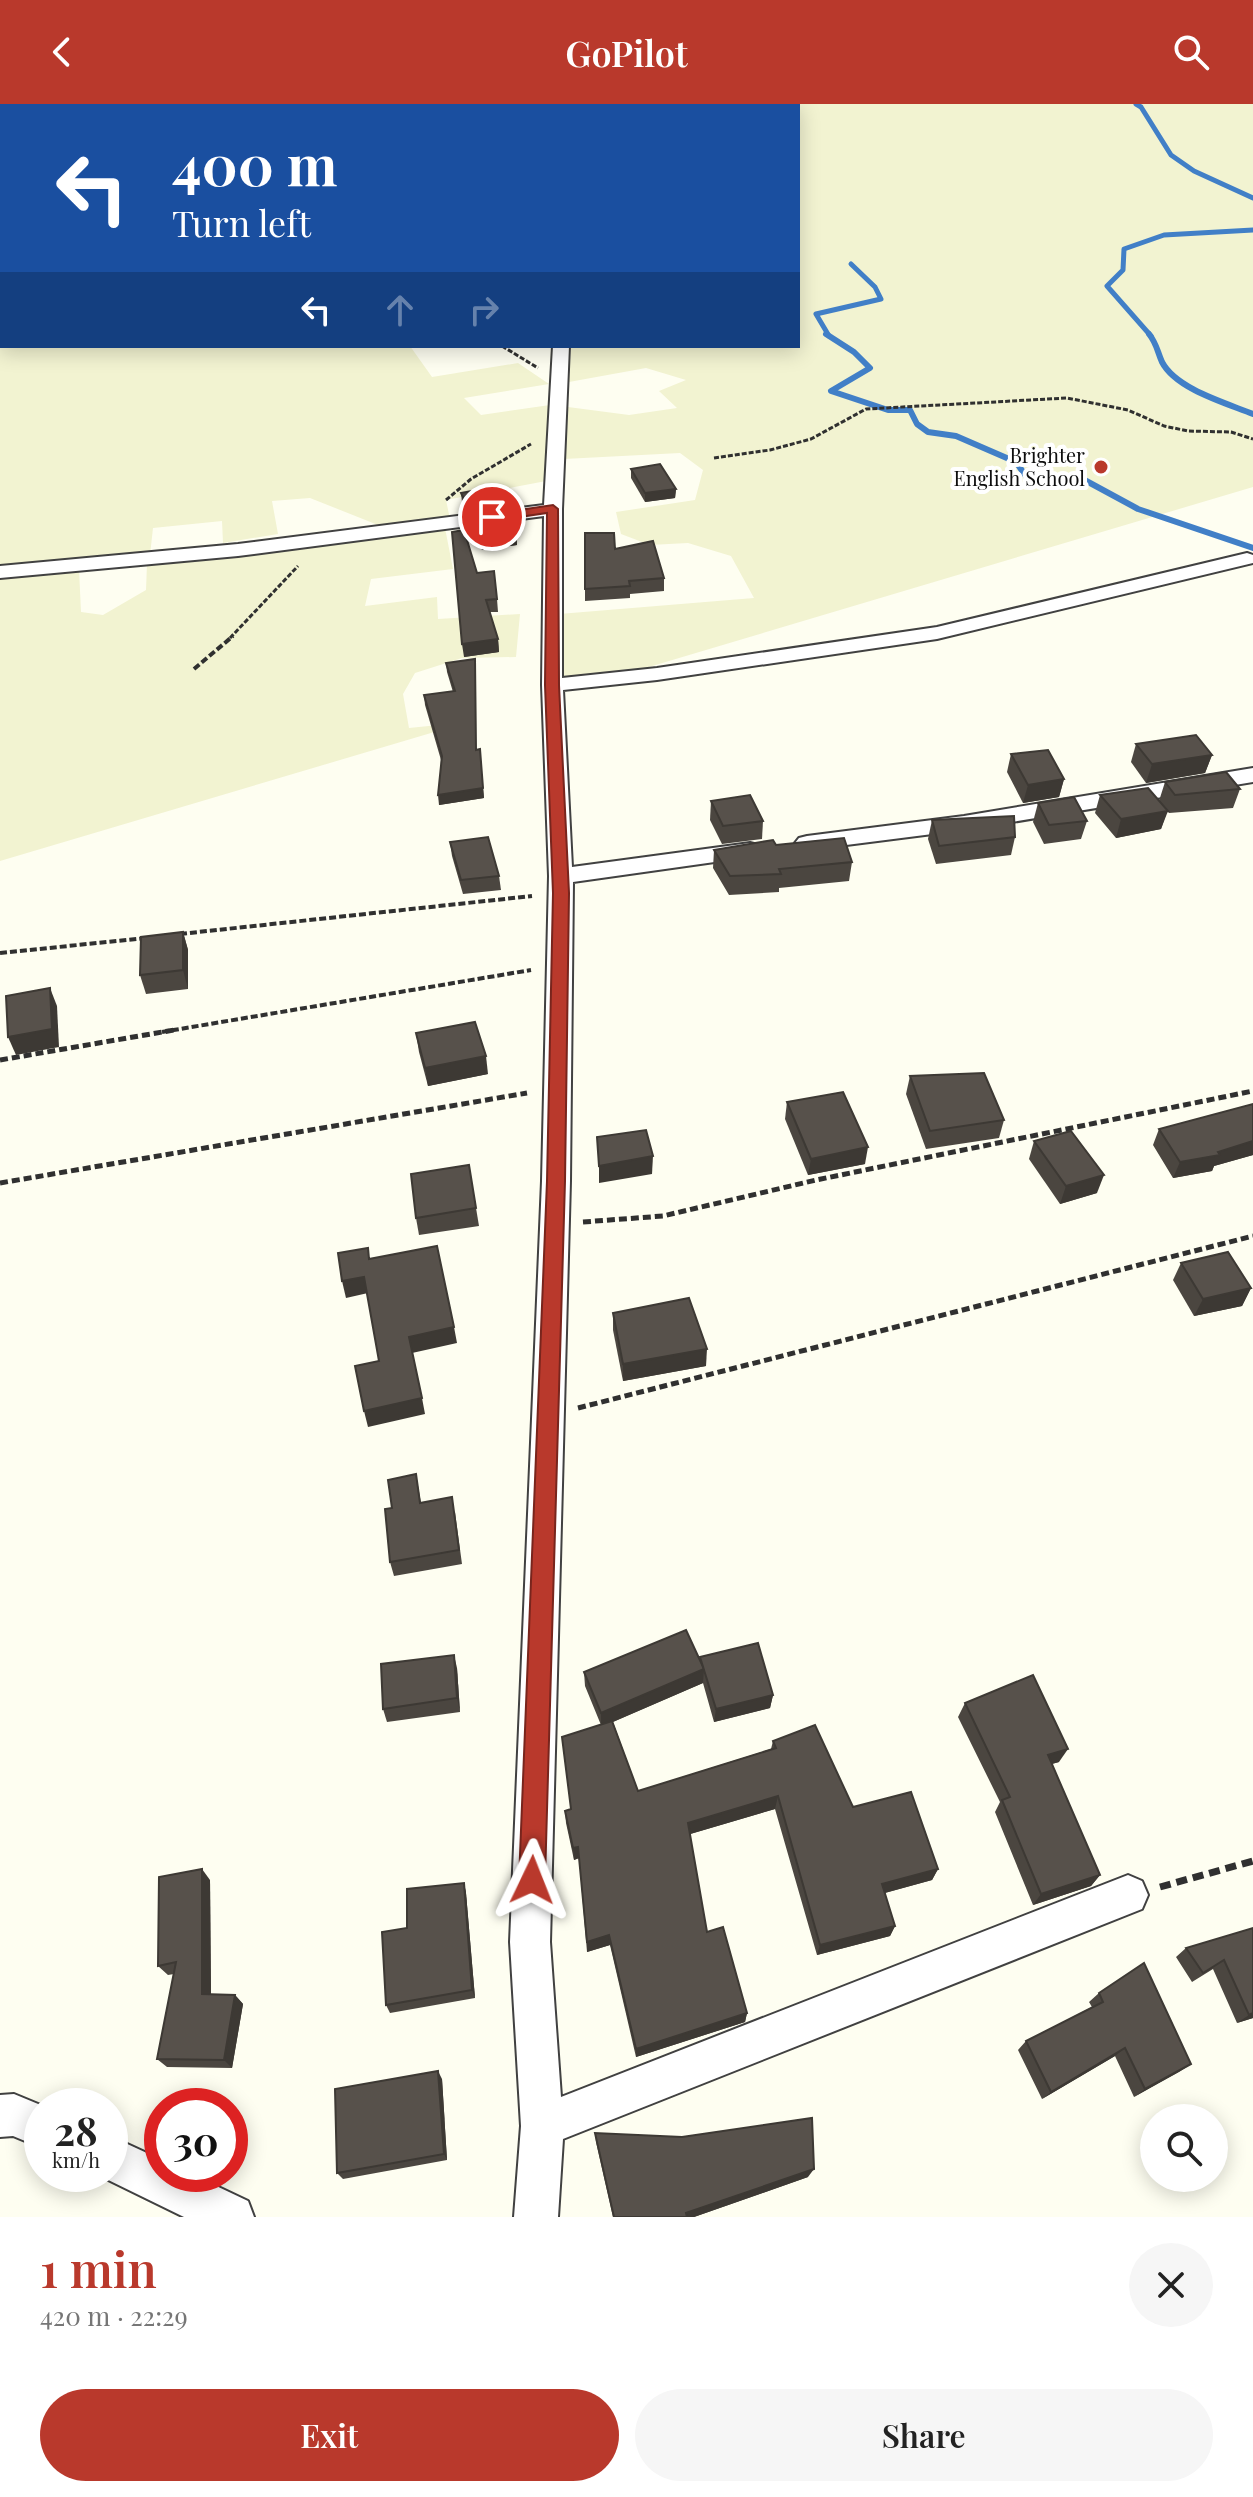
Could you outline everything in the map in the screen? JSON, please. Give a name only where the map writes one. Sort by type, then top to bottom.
[{"type":"street","points":[[536,2217],[542,2126],[530,1942],[554,1224],[561,884],[552,685],[553,509],[561,348]]},
{"type":"street","points":[[0,572],[252,548],[553,509]]},
{"type":"street","points":[[552,685],[657,674],[937,633],[1247,559]]},
{"type":"street","points":[[561,884],[964,823],[1253,775]]},
{"type":"street","points":[[542,2126],[1128,1895]]},
{"type":"street","points":[[0,2116],[14,2115],[24,2119]]},
{"type":"street","points":[[128,2167],[232,2217]]},
{"type":"path","points":[[505,348],[559,382]]},
{"type":"path","points":[[714,458],[806,441],[843,425],[856,412],[866,409],[992,404],[1046,398],[1103,404],[1188,431],[1231,432],[1253,439]]},
{"type":"path","points":[[171,935],[561,884]]},
{"type":"path","points":[[0,953],[156,937]]},
{"type":"path","points":[[0,1060],[559,965]]},
{"type":"path","points":[[0,1183],[556,1088]]},
{"type":"path","points":[[554,1224],[663,1216],[816,1180],[1253,1091]]},
{"type":"path","points":[[546,1416],[1253,1236]]},
{"type":"path","points":[[1128,1895],[1253,1861]]},
{"type":"green space","points":[[800,104],[1253,104],[1253,487],[558,694],[559,614],[754,598],[731,556],[688,543],[650,545],[621,534],[616,512],[695,500],[703,470],[680,453],[564,459],[568,407],[629,415],[677,408],[659,391],[686,380],[646,368],[569,382],[571,348],[800,348]]},
{"type":"green space","points":[[0,348],[411,348],[432,377],[518,363],[549,384],[464,398],[481,415],[550,405],[546,481],[446,500],[450,519],[383,527],[310,498],[272,501],[278,534],[223,543],[222,521],[153,528],[150,555],[0,567]]},
{"type":"green space","points":[[445,528],[453,569],[371,579],[365,606],[437,597],[438,619],[520,614],[516,657],[462,658],[415,673],[403,694],[409,728],[468,722],[0,861],[0,575],[79,569],[81,612],[103,615],[146,590],[147,564]]},
{"type":"building","points":[[660,464],[676,489],[645,493],[631,469]]},
{"type":"building","points":[[493,487],[499,499],[466,503],[461,493]]},
{"type":"building","points":[[506,507],[516,528],[481,533],[472,511]]},
{"type":"building","points":[[464,530],[477,573],[494,571],[497,599],[486,600],[498,639],[462,644],[452,532]]},
{"type":"building","points":[[585,533],[614,533],[615,549],[653,541],[664,578],[629,581],[630,586],[585,589]]},
{"type":"building","points":[[475,659],[476,750],[480,749],[483,788],[438,795],[442,756],[424,695],[455,691],[446,663]]},
{"type":"building","points":[[1196,735],[1212,755],[1152,764],[1136,744]]},
{"type":"building","points":[[1048,750],[1064,779],[1028,785],[1011,754]]},
{"type":"building","points":[[1226,772],[1240,789],[1175,795],[1165,782]]},
{"type":"building","points":[[1148,788],[1168,811],[1121,819],[1100,795]]},
{"type":"building","points":[[750,795],[763,821],[723,826],[711,801]]},
{"type":"building","points":[[1074,797],[1087,821],[1049,825],[1038,803]]},
{"type":"building","points":[[1014,816],[1015,837],[939,846],[932,820]]},
{"type":"building","points":[[488,837],[499,876],[461,880],[450,842]]},
{"type":"building","points":[[844,838],[852,862],[779,869],[781,874],[730,876],[714,850],[773,840],[776,845]]},
{"type":"building","points":[[183,932],[183,970],[140,975],[141,937]]},
{"type":"building","points":[[50,988],[52,1029],[8,1037],[6,996]]},
{"type":"building","points":[[475,1022],[486,1056],[425,1068],[416,1033]]},
{"type":"building","points":[[984,1073],[1004,1120],[930,1131],[910,1076]]},
{"type":"building","points":[[843,1092],[868,1147],[811,1159],[787,1102]]},
{"type":"building","points":[[1253,1104],[1253,1141],[1218,1152],[1220,1155],[1180,1162],[1159,1129]]},
{"type":"building","points":[[646,1130],[653,1156],[599,1166],[597,1137]]},
{"type":"building","points":[[1071,1131],[1104,1175],[1066,1186],[1034,1141]]},
{"type":"building","points":[[469,1165],[476,1208],[416,1218],[411,1174]]},
{"type":"building","points":[[437,1246],[454,1327],[409,1337],[422,1398],[364,1411],[355,1366],[379,1361],[364,1277],[342,1281],[338,1253],[368,1248],[369,1259]]},
{"type":"building","points":[[1228,1252],[1251,1288],[1203,1299],[1181,1263]]},
{"type":"building","points":[[689,1298],[707,1349],[623,1364],[613,1313]]},
{"type":"building","points":[[416,1474],[420,1503],[452,1497],[459,1550],[390,1562],[385,1509],[392,1508],[388,1480]]},
{"type":"building","points":[[686,1630],[704,1669],[601,1713],[584,1672]]},
{"type":"building","points":[[758,1643],[773,1695],[716,1709],[700,1657]]},
{"type":"building","points":[[454,1655],[457,1698],[383,1709],[381,1664]]},
{"type":"building","points":[[1033,1675],[1068,1749],[1048,1755],[1100,1875],[1041,1894],[1002,1800],[1010,1797],[965,1703]]},
{"type":"building","points":[[612,1721],[638,1791],[776,1748],[773,1741],[815,1725],[853,1807],[911,1792],[938,1869],[882,1884],[895,1926],[820,1945],[778,1796],[688,1823],[707,1932],[723,1927],[747,2013],[636,2049],[609,1935],[587,1942],[578,1847],[573,1848],[565,1811],[571,1809],[562,1737]]},
{"type":"building","points":[[202,1869],[202,1994],[235,1995],[224,2060],[157,2059],[176,1962],[158,1966],[159,1877]]},
{"type":"building","points":[[464,1883],[472,1990],[386,2005],[382,1932],[407,1928],[407,1889]]},
{"type":"building","points":[[1253,1928],[1253,2013],[1249,2015],[1224,1960],[1203,1973],[1186,1948]]},
{"type":"building","points":[[1144,1963],[1191,2064],[1145,2089],[1125,2048],[1051,2092],[1026,2041],[1103,2002],[1099,1993]]},
{"type":"building","points":[[438,2071],[444,2154],[337,2173],[335,2089]]},
{"type":"building","points":[[812,2118],[814,2169],[686,2213],[687,2217],[614,2217],[595,2133],[682,2137]]},
{"type":"waterway","points":[[1136,104],[1141,107],[1171,155],[1194,171],[1253,198]]},
{"type":"waterway","points":[[1151,336],[1107,286],[1123,270],[1124,249],[1164,235],[1253,230]]},
{"type":"waterway","points":[[829,336],[816,314],[881,299],[875,287],[851,264]]},
{"type":"waterway","points":[[1149,334],[1162,362],[1178,380],[1203,394],[1253,414]]},
{"type":"waterway","points":[[829,336],[854,352],[870,368],[831,391],[888,410],[910,410],[917,424],[928,432],[956,436],[1016,462],[1030,482],[1079,477],[1138,509],[1253,548]]},
{"type":"place","name":"Brighter English School","points":[[1101,467]]},
{"type":"route","points":[[492,517],[553,509],[552,685],[561,893],[556,1181],[532,1880]]}]
